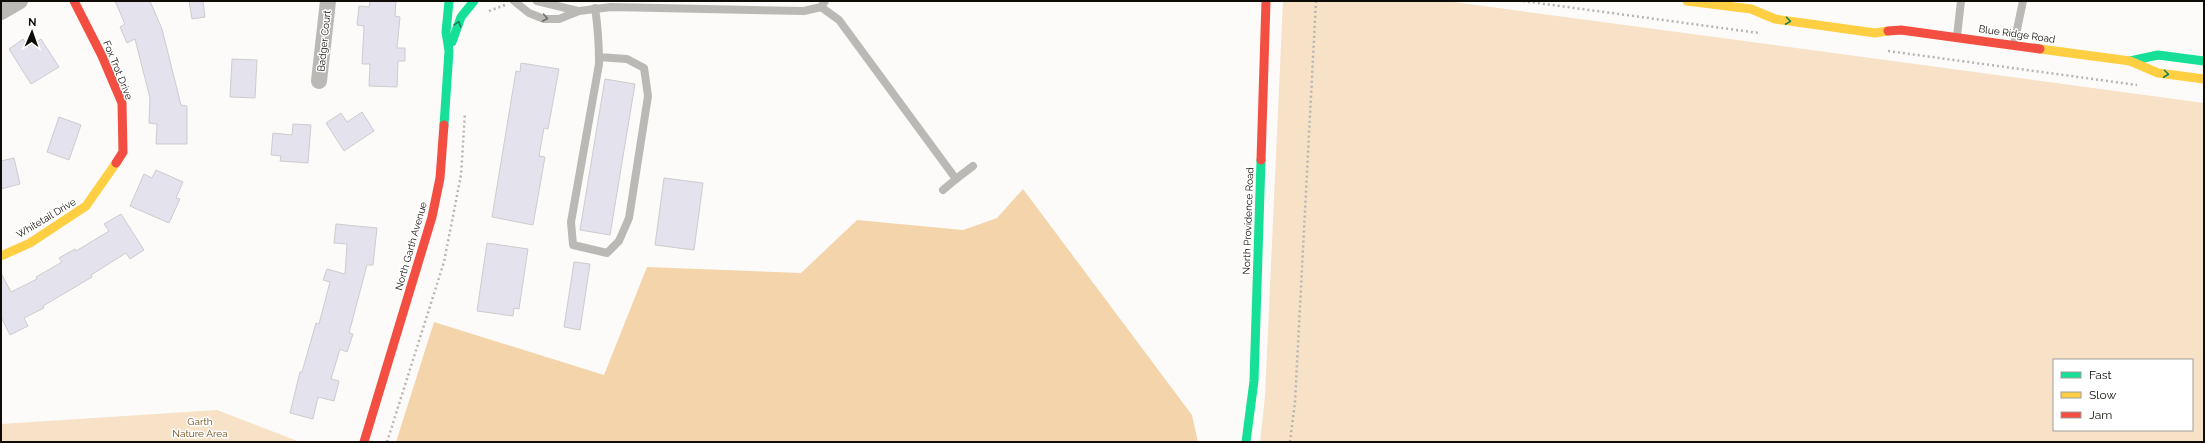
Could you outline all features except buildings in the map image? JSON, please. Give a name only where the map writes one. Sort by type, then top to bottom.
[{"type":"street","points":[[1,12],[20,1]]},
{"type":"street","name":"Fox Trot Drive","points":[[74,1],[102,56],[122,103],[122,152]]},
{"type":"street","name":"Badger Court","points":[[319,81],[328,1]]},
{"type":"street","name":"North Garth Avenue","points":[[364,442],[432,217],[440,178],[449,51],[446,32],[449,1]]},
{"type":"street","name":"North Garth Avenue","points":[[449,51],[460,17],[474,1]]},
{"type":"street","name":"North Providence Road","points":[[1246,442],[1254,381],[1266,1]]},
{"type":"street","name":"Blue Ridge Road","points":[[1687,1],[1773,6]]},
{"type":"street","name":"Blue Ridge Road","points":[[1752,5],[1775,19],[1875,33],[1902,30],[2130,61],[2158,73],[2204,79]]},
{"type":"street","name":"Blue Ridge Road","points":[[1884,21],[1902,30]]},
{"type":"street","name":"Blue Ridge Road","points":[[2130,61],[2158,54],[2204,61]]},
{"type":"street","name":"Whitetail Drive","points":[[1,256],[30,242],[86,206],[122,152]]},
{"type":"lane","points":[[514,1],[529,13],[544,19],[559,19],[578,11],[595,8],[804,11],[823,4],[839,20],[956,179]]},
{"type":"lane","points":[[537,1],[578,11]]},
{"type":"lane","points":[[1957,37],[1961,1]]},
{"type":"lane","points":[[2014,45],[2023,1]]},
{"type":"lane","points":[[595,8],[600,37],[599,57],[571,222],[573,245],[607,253],[619,241],[629,218],[648,96],[644,68],[627,59],[599,57]]},
{"type":"lane","points":[[943,190],[973,166]]},
{"type":"path","points":[[1290,442],[1295,396],[1316,1]]},
{"type":"green space","points":[[1283,1],[1447,1],[2204,103],[2204,442],[1260,442],[1265,396]]},
{"type":"green space","name":"Garth Nature Area","points":[[217,410],[300,442],[1,442],[1,424]]},
{"type":"shaded area","points":[[1023,189],[1192,415],[1198,442],[396,442],[434,322],[604,375],[647,267],[801,273],[857,220],[963,230],[997,218]]},
{"type":"traffic: fast","points":[[444,125],[449,51],[446,32],[449,1]]},
{"type":"traffic: fast","points":[[452,42],[461,17],[474,1]]},
{"type":"traffic: fast","points":[[2130,61],[2158,55],[2204,61]]},
{"type":"traffic: fast","points":[[1246,442],[1254,381],[1261,160]]},
{"type":"traffic: slow","points":[[1687,1],[1751,9],[1775,19],[1875,33],[1888,31]]},
{"type":"traffic: slow","points":[[2040,49],[2130,61],[2158,73],[2204,79]]},
{"type":"traffic: slow","points":[[1,256],[30,243],[86,206],[116,163]]},
{"type":"traffic: jam","points":[[74,1],[102,56],[122,103],[123,152],[116,163]]},
{"type":"traffic: jam","points":[[1261,160],[1266,1]]},
{"type":"traffic: jam","points":[[1888,31],[1901,30],[2040,49]]},
{"type":"traffic: jam","points":[[364,442],[432,217],[440,178],[444,125]]}]
